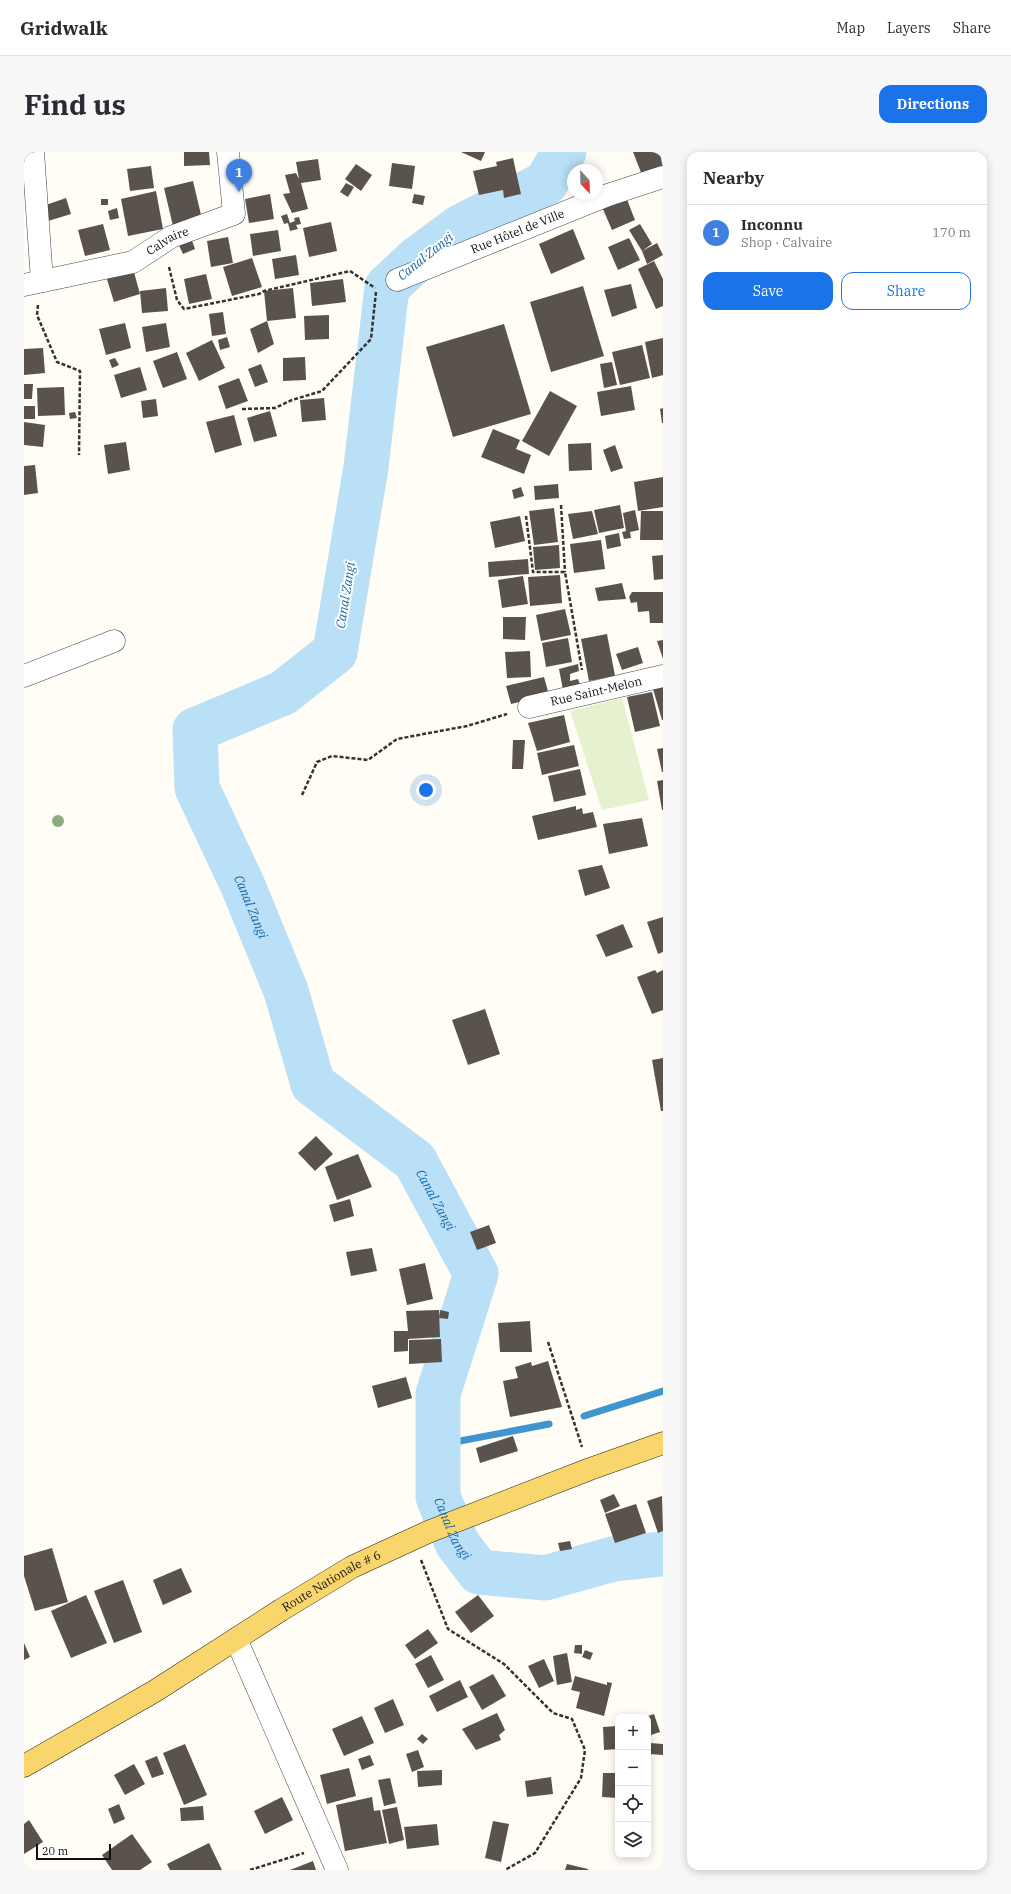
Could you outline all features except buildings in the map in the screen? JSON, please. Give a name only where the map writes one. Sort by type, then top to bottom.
[{"type":"main road","name":"Route Nationale # 6","points":[[24,1766],[154,1691],[352,1567],[420,1535],[590,1468],[663,1443]]},
{"type":"street","points":[[33,152],[33,283]]},
{"type":"street","name":"Calvaire","points":[[33,283],[133,262],[172,237],[234,214],[228,152]]},
{"type":"street","name":"Rue Hôtel de Ville","points":[[397,280],[608,195],[663,178]]},
{"type":"street","points":[[24,676],[114,641]]},
{"type":"street","name":"Rue Saint-Melon","points":[[529,707],[663,676]]},
{"type":"street","points":[[236,1639],[337,1870]]},
{"type":"path","points":[[156,248],[168,259],[177,300],[184,309],[259,294],[264,291],[350,271],[376,289],[371,339],[322,391],[292,400],[275,408],[242,409]]},
{"type":"path","points":[[33,283],[37,315],[57,362],[80,371],[79,456]]},
{"type":"path","points":[[561,505],[565,572],[586,694]]},
{"type":"path","points":[[526,516],[533,572],[565,572]]},
{"type":"path","points":[[302,795],[318,762],[332,756],[368,760],[397,739],[467,726],[529,707]]},
{"type":"path","points":[[548,1342],[590,1468]]},
{"type":"path","points":[[420,1535],[448,1629],[504,1664],[553,1713],[572,1719],[585,1750],[581,1778],[535,1853],[505,1870]]},
{"type":"path","points":[[250,1870],[326,1845]]},
{"type":"green space","points":[[622,698],[649,800],[602,810],[570,711]]},
{"type":"waterway","name":"Canal Zangi","points":[[564,152],[546,183],[460,227],[418,258],[387,287],[366,467],[335,652],[283,693],[195,730],[197,788],[243,886],[286,991],[313,1084],[415,1161],[476,1274],[438,1394],[438,1497],[457,1543],[479,1572],[545,1578],[613,1559],[663,1554]]},
{"type":"waterway","points":[[418,258],[459,244]]},
{"type":"waterway","points":[[584,1416],[663,1391]]},
{"type":"waterway","points":[[439,1445],[549,1424]]},
{"type":"place","name":"Inconnu","points":[[239,192]]}]
